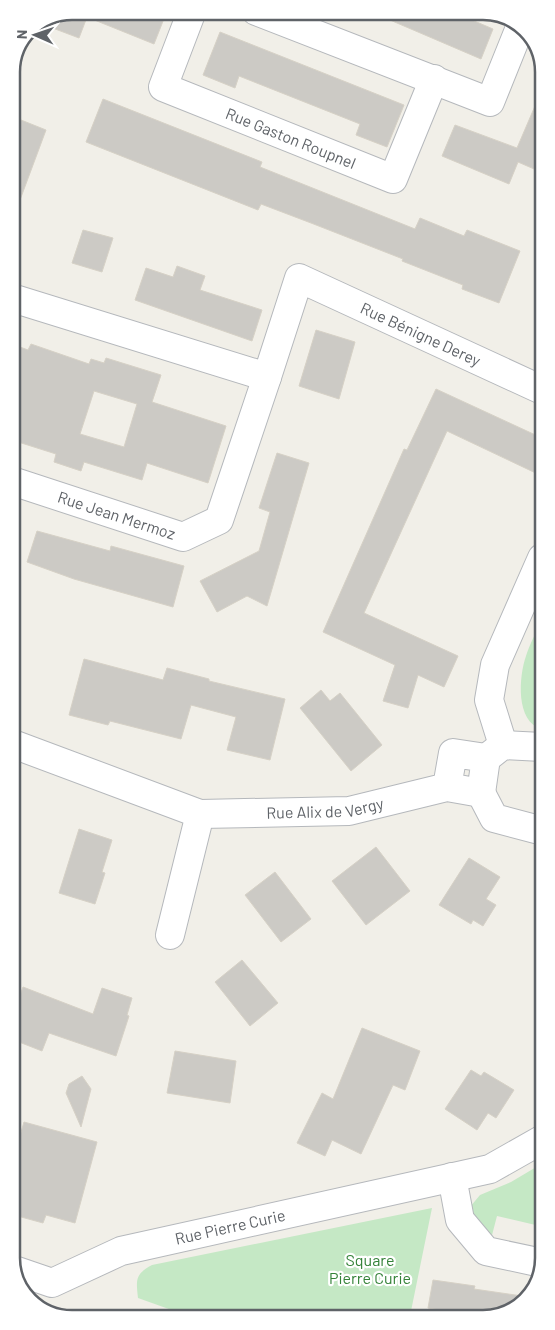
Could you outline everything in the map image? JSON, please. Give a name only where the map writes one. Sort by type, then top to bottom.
[{"type":"street","name":"Rue Gaston Roupnel","points":[[189,20],[163,87],[393,179],[434,79]]},
{"type":"street","points":[[280,20],[490,102],[518,34]]},
{"type":"street","name":"Rue Jean Mermoz","points":[[20,484],[183,537],[219,520],[299,278]]},
{"type":"street","name":"Rue Bénigne Derey","points":[[299,278],[535,387]]},
{"type":"street","points":[[20,300],[266,377]]},
{"type":"street","points":[[535,574],[495,665],[489,700],[494,751],[481,793],[494,818],[535,828]]},
{"type":"street","name":"Rue Alix de Vergy","points":[[20,747],[200,814],[349,811],[447,787],[481,793]]},
{"type":"street","points":[[447,787],[453,754],[535,748]]},
{"type":"street","points":[[170,936],[200,814]]},
{"type":"street","name":"Rue Pierre Curie","points":[[22,1273],[52,1283],[121,1251],[490,1169],[535,1144]]},
{"type":"street","points":[[452,1177],[460,1220],[486,1251],[535,1262]]},
{"type":"green space","points":[[535,635],[535,726],[527,717],[521,697],[524,665]]},
{"type":"green space","points":[[535,1168],[535,1225],[497,1216],[491,1239],[469,1219],[470,1207],[480,1195],[511,1182]]},
{"type":"green space","name":"Square Pierre Curie","points":[[432,1208],[411,1310],[172,1310],[138,1298],[138,1278],[142,1271],[152,1265]]},
{"type":"building","points":[[86,20],[79,38],[48,26],[61,21]]},
{"type":"building","points":[[94,20],[163,20],[154,44]]},
{"type":"building","points":[[390,20],[472,20],[493,29],[481,59]]},
{"type":"building","points":[[220,32],[404,105],[387,147],[356,135],[360,124],[239,76],[235,88],[203,75]]},
{"type":"building","points":[[103,99],[262,162],[260,167],[415,229],[420,218],[464,236],[467,230],[520,251],[499,303],[462,289],[463,285],[402,261],[403,259],[311,223],[261,204],[258,210],[86,142]]},
{"type":"building","points":[[535,106],[535,169],[518,162],[509,184],[442,156],[455,125],[517,148]]},
{"type":"building","points":[[20,120],[46,130],[20,200]]},
{"type":"building","points":[[83,230],[113,238],[102,272],[72,263]]},
{"type":"building","points":[[177,266],[205,276],[200,290],[262,310],[252,341],[135,300],[146,268],[173,277]]},
{"type":"building","points":[[316,330],[355,342],[339,399],[299,386]]},
{"type":"building","points":[[31,344],[89,364],[91,359],[104,363],[106,358],[161,375],[152,402],[226,426],[208,483],[147,463],[142,480],[84,462],[81,471],[54,462],[56,454],[20,443],[20,347],[28,350]],"holes":[[[94,391],[137,404],[124,447],[80,434]]]},
{"type":"building","points":[[436,389],[535,435],[535,473],[447,431],[364,613],[458,656],[444,687],[418,675],[408,708],[383,701],[395,665],[323,632],[404,449],[407,450]]},
{"type":"building","points":[[277,453],[309,463],[267,606],[247,596],[217,612],[200,581],[259,551],[270,512],[259,508]]},
{"type":"building","points":[[37,531],[110,551],[111,546],[184,566],[173,607],[74,579],[27,562]]},
{"type":"building","points":[[84,659],[163,680],[167,668],[209,679],[209,681],[285,699],[270,760],[227,750],[236,717],[191,705],[181,739],[110,721],[108,725],[69,715]]},
{"type":"building","points":[[321,690],[330,701],[340,693],[382,745],[351,771],[300,708]]},
{"type":"building","points":[[79,829],[112,840],[102,872],[105,873],[95,904],[59,893]]},
{"type":"building","points":[[376,847],[410,891],[366,925],[332,881]]},
{"type":"building","points":[[469,858],[500,877],[486,899],[496,905],[483,926],[473,920],[471,924],[439,905]]},
{"type":"building","points":[[275,872],[311,919],[281,942],[245,895]]},
{"type":"building","points":[[242,960],[278,1003],[250,1026],[215,982]]},
{"type":"building","points":[[23,987],[93,1014],[102,988],[132,998],[127,1015],[129,1016],[116,1056],[49,1033],[42,1051],[20,1042],[20,995]]},
{"type":"building","points":[[362,1028],[420,1051],[405,1090],[393,1085],[361,1154],[332,1140],[325,1156],[297,1143],[322,1093],[333,1099]]},
{"type":"building","points":[[175,1051],[236,1061],[230,1103],[167,1093]]},
{"type":"building","points":[[471,1070],[481,1076],[484,1072],[514,1090],[496,1118],[488,1113],[477,1130],[445,1109]]},
{"type":"building","points":[[82,1076],[91,1089],[81,1127],[66,1093],[69,1084]]},
{"type":"building","points":[[24,1122],[97,1142],[75,1223],[46,1215],[43,1223],[20,1217],[20,1136]]},
{"type":"building","points":[[433,1280],[475,1286],[474,1289],[519,1295],[509,1303],[490,1310],[440,1310],[428,1308]]}]
